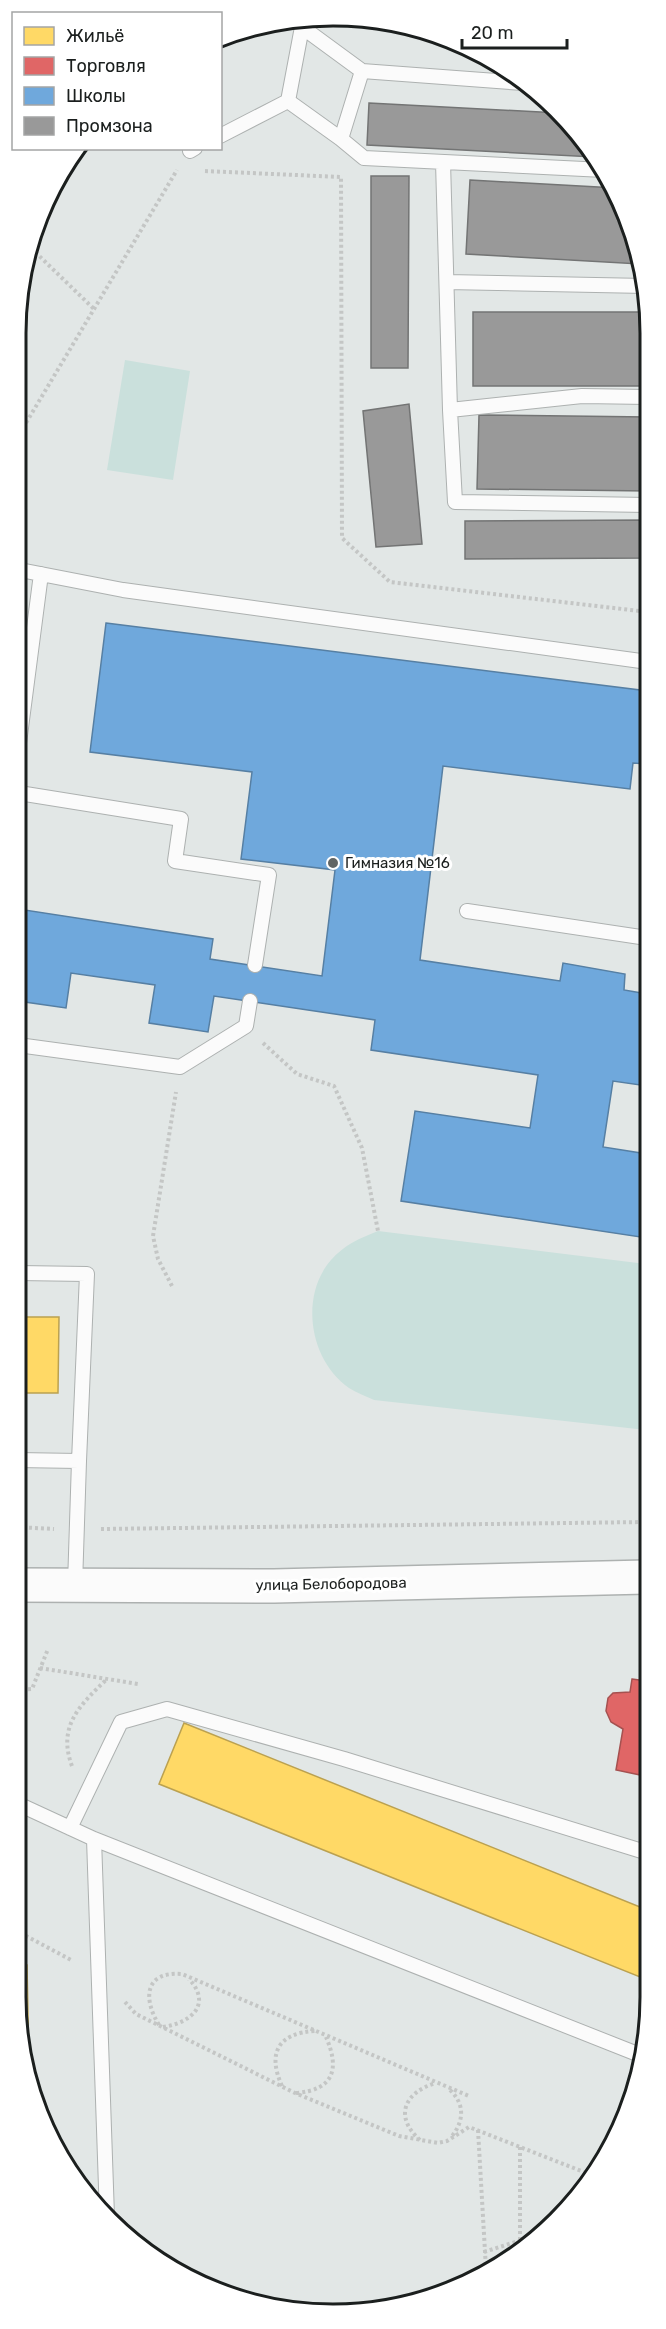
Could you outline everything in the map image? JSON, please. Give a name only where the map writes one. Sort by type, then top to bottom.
[{"type":"street","name":"улица Белобородова","points":[[26,1585],[274,1586],[640,1577]]},
{"type":"lane","points":[[288,101],[300,27]]},
{"type":"lane","points":[[305,27],[362,71],[511,82]]},
{"type":"lane","points":[[341,139],[362,71]]},
{"type":"lane","points":[[222,135],[288,101]]},
{"type":"lane","points":[[288,101],[364,158],[593,170]]},
{"type":"lane","points":[[443,162],[455,502],[640,505]]},
{"type":"lane","points":[[447,282],[637,286]]},
{"type":"lane","points":[[450,410],[582,396],[640,397]]},
{"type":"lane","points":[[26,571],[123,590],[640,661]]},
{"type":"lane","points":[[26,689],[41,574]]},
{"type":"lane","points":[[26,794],[181,819],[176,861],[269,875],[255,965]]},
{"type":"lane","points":[[467,911],[640,937]]},
{"type":"lane","points":[[26,1046],[180,1067],[246,1026],[250,1001]]},
{"type":"lane","points":[[26,1273],[87,1274],[75,1585]]},
{"type":"lane","points":[[26,1460],[79,1461]]},
{"type":"lane","points":[[70,1828],[121,1722],[167,1709],[344,1759],[640,1850]]},
{"type":"lane","points":[[26,1808],[93,1839],[635,2053]]},
{"type":"lane","points":[[93,1839],[107,2204]]},
{"type":"path","points":[[26,425],[178,169]]},
{"type":"path","points":[[201,171],[341,177],[342,538],[390,582],[640,611]]},
{"type":"path","points":[[36,253],[94,309]]},
{"type":"path","points":[[246,1026],[297,1074],[334,1086],[362,1148],[378,1231]]},
{"type":"path","points":[[172,1286],[158,1259],[153,1236],[180,1067]]},
{"type":"path","points":[[26,1527],[77,1529],[640,1522]]},
{"type":"path","points":[[26,1689],[32,1689],[48,1648]]},
{"type":"path","points":[[40,1668],[138,1684]]},
{"type":"path","points":[[87,1793],[75,1774],[66,1750],[67,1737],[79,1707],[108,1679]]},
{"type":"path","points":[[26,1936],[98,1974],[136,2014],[295,2093],[399,2136],[421,2141],[432,2143],[447,2141],[469,2127],[584,2174]]},
{"type":"path","points":[[161,2026],[148,2006],[147,1995],[152,1984],[161,1976],[173,1973],[186,1976],[468,2096]]},
{"type":"path","points":[[161,2026],[184,2023],[198,2008],[199,1998],[195,1986],[186,1976]]},
{"type":"path","points":[[282,2086],[274,2063],[276,2052],[282,2042],[291,2035],[315,2031]]},
{"type":"path","points":[[295,2093],[319,2088],[333,2071],[334,2059],[325,2035]]},
{"type":"path","points":[[421,2141],[412,2133],[405,2112],[408,2101],[415,2092],[437,2083]]},
{"type":"path","points":[[432,2143],[443,2141],[453,2135],[459,2127],[462,2116],[460,2104],[446,2087]]},
{"type":"path","points":[[478,2130],[485,2263]]},
{"type":"path","points":[[520,2147],[520,2240]]},
{"type":"path","points":[[484,2252],[518,2242]]},
{"type":"green space","points":[[125,360],[190,371],[173,480],[107,470]]},
{"type":"green space","points":[[378,1231],[640,1263],[640,1429],[374,1400],[349,1388],[325,1362],[313,1328],[312,1310],[321,1275],[331,1260],[341,1250]]},
{"type":"building: Жильё","points":[[26,1317],[59,1317],[58,1393],[26,1393]]},
{"type":"building: Жильё","points":[[184,1723],[640,1907],[640,1977],[159,1784]]},
{"type":"building: Жильё","points":[[27,1965],[29,2039],[26,2016]]},
{"type":"building: Торговля","points":[[632,1679],[640,1680],[640,1775],[616,1770],[623,1729],[611,1722],[606,1711],[608,1698],[613,1693],[630,1692]]},
{"type":"building: Школы","points":[[106,623],[640,690],[640,764],[633,763],[630,789],[443,766],[420,960],[560,981],[563,963],[625,974],[624,990],[640,993],[640,1085],[613,1081],[603,1147],[640,1153],[640,1237],[401,1201],[415,1111],[530,1128],[538,1075],[371,1050],[375,1020],[214,996],[208,1032],[149,1023],[155,985],[71,973],[66,1008],[26,1002],[26,910],[213,939],[210,959],[322,976],[335,870],[241,859],[252,772],[90,752]]},
{"type":"building: Промзона","points":[[369,103],[546,112],[585,157],[367,145]]},
{"type":"building: Промзона","points":[[371,176],[409,176],[408,368],[371,368]]},
{"type":"building: Промзона","points":[[470,180],[604,187],[617,215],[633,264],[466,254]]},
{"type":"building: Промзона","points":[[473,312],[640,312],[640,386],[473,386]]},
{"type":"building: Промзона","points":[[409,404],[422,544],[376,547],[363,411]]},
{"type":"building: Промзона","points":[[479,415],[640,417],[640,491],[477,489]]},
{"type":"building: Промзона","points":[[640,520],[640,558],[465,559],[465,521]]},
{"type":"place","name":"Гимназия №16","points":[[333,863]]}]
